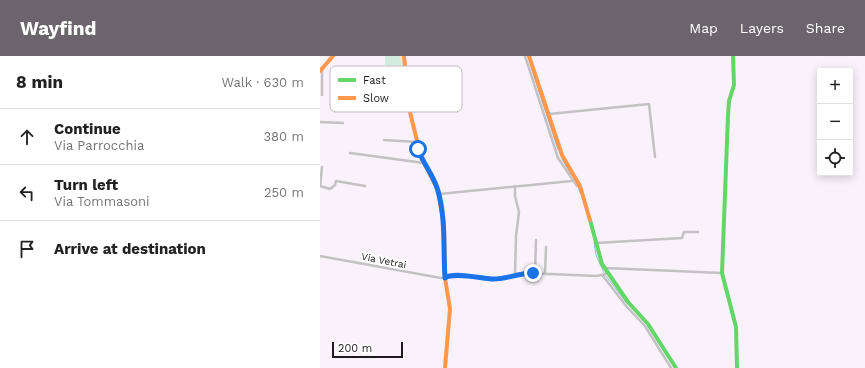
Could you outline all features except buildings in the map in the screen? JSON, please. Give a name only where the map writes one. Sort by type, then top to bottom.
[{"type":"street","points":[[322,95],[321,70],[333,56]]},
{"type":"street","points":[[404,56],[405,66]]},
{"type":"street","points":[[525,56],[558,158],[572,180],[579,186]]},
{"type":"street","points":[[529,56],[562,155],[579,186],[605,274],[648,324],[676,368]]},
{"type":"street","points":[[733,56],[734,85],[729,101],[728,115],[722,273],[725,290],[736,326],[737,368]]},
{"type":"street","points":[[548,114],[649,104],[655,157]]},
{"type":"street","points":[[410,112],[417,142],[424,163],[436,182],[439,194],[444,234],[445,278],[450,309],[445,368]]},
{"type":"street","points":[[320,122],[343,123]]},
{"type":"street","points":[[384,140],[417,142]]},
{"type":"street","points":[[350,153],[424,163]]},
{"type":"street","points":[[322,167],[320,186],[330,189],[335,185],[336,181],[365,186]]},
{"type":"street","points":[[439,194],[572,180]]},
{"type":"street","points":[[514,274],[519,212],[515,196],[515,186]]},
{"type":"street","points":[[596,243],[682,238],[684,232],[698,232]]},
{"type":"street","points":[[536,240],[536,274]]},
{"type":"street","points":[[545,274],[546,248]]},
{"type":"street","name":"Via Vetrai","points":[[320,256],[412,274],[445,278],[456,276],[493,279],[514,274],[605,274]]},
{"type":"street","points":[[604,268],[722,273]]},
{"type":"street","points":[[669,359],[671,368]]},
{"type":"green space","points":[[385,56],[401,56],[404,66],[385,65]]},
{"type":"waterway","points":[[530,64],[558,150]]},
{"type":"waterway","points":[[561,157],[571,175]]},
{"type":"waterway","points":[[578,186],[580,193]]},
{"type":"waterway","points":[[594,242],[596,255],[604,273]]},
{"type":"waterway","points":[[606,276],[626,302]]},
{"type":"traffic: fast","points":[[733,56],[734,85],[729,101],[728,115],[722,273],[736,327],[737,368]]},
{"type":"traffic: fast","points":[[590,220],[602,264],[628,302],[648,324],[676,368]]},
{"type":"traffic: slow","points":[[320,71],[333,56]]},
{"type":"traffic: slow","points":[[404,56],[405,66]]},
{"type":"traffic: slow","points":[[529,56],[562,155],[580,186],[590,220]]},
{"type":"traffic: slow","points":[[410,112],[421,157],[438,190],[444,227],[445,278],[450,309],[445,368]]},
{"type":"route","points":[[418,149],[424,163],[436,182],[439,194],[444,234],[445,278],[447,276],[467,276],[499,279],[517,274],[533,273]]}]
